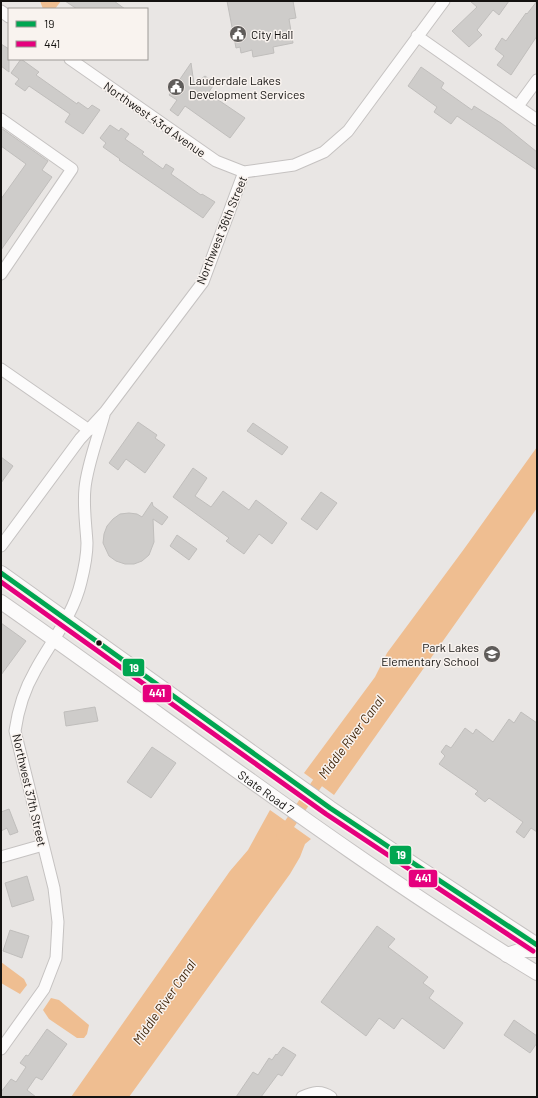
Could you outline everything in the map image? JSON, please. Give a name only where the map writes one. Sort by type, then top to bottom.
[{"type":"main road","name":"State Road 7","points":[[1,573],[291,781],[392,850],[537,945]]},
{"type":"main road","name":"State Road 7","points":[[1,602],[428,904],[537,973]]},
{"type":"main road","points":[[507,955],[522,950],[537,950]]},
{"type":"street","name":"Northwest 36th Street","points":[[1,546],[80,439],[105,412],[203,282],[244,172],[294,166],[324,152],[348,131],[444,1]]},
{"type":"street","points":[[417,36],[537,120]]},
{"type":"street","name":"Northwest 43rd Avenue","points":[[71,60],[216,161],[244,172]]},
{"type":"street","points":[[518,106],[537,80]]},
{"type":"street","points":[[1,118],[72,169],[1,274]]},
{"type":"street","points":[[1,369],[89,430]]},
{"type":"street","name":"Northwest 37th Street","points":[[1,1049],[44,989],[56,958],[58,922],[54,888],[15,731],[18,710],[27,686],[66,620],[76,600],[82,576],[87,544],[85,524],[85,488],[105,412]]},
{"type":"street","points":[[1,857],[43,846]]},
{"type":"street","points":[[302,1097],[313,1092],[326,1093],[331,1097]]},
{"type":"water","points":[[40,1],[61,1],[56,8],[43,8]]},
{"type":"water","points":[[537,447],[537,508],[334,795],[304,773],[375,677],[387,653]]},
{"type":"water","points":[[270,810],[311,839],[305,844],[300,857],[290,874],[129,1097],[71,1097],[230,871],[248,850]]},
{"type":"water","points":[[1,962],[24,979],[27,985],[20,994],[1,983]]},
{"type":"water","points":[[51,998],[59,1000],[89,1025],[87,1034],[84,1038],[77,1038],[49,1019],[43,1010]]},
{"type":"building","points":[[65,1],[114,1],[124,8],[76,8]]},
{"type":"building","points":[[227,1],[293,1],[296,18],[289,19],[293,43],[273,47],[274,53],[253,57],[252,50],[241,53],[240,47],[236,48]]},
{"type":"building","points":[[470,1],[509,1],[499,15],[493,10],[477,30],[482,35],[469,47],[452,31],[477,7]]},
{"type":"building","points":[[537,1],[537,36],[511,75],[497,65],[504,56],[495,49],[502,38],[506,41],[526,13],[527,14]]},
{"type":"building","points":[[1,44],[8,48],[9,72],[1,66]]},
{"type":"building","points":[[20,60],[22,60],[39,72],[36,75],[77,104],[78,102],[88,109],[92,105],[100,110],[83,134],[65,122],[70,114],[29,86],[25,91],[15,84],[19,79],[11,73]]},
{"type":"building","points":[[191,63],[194,84],[205,76],[215,83],[208,93],[245,118],[230,138],[185,106],[178,116],[170,110],[177,100],[169,95],[173,90],[172,84],[178,82]]},
{"type":"building","points":[[421,67],[444,83],[441,88],[472,110],[474,106],[501,123],[537,152],[537,170],[457,116],[451,124],[434,112],[437,107],[408,86]]},
{"type":"building","points":[[110,125],[119,131],[121,128],[129,134],[125,139],[144,152],[142,154],[163,169],[166,164],[174,169],[171,174],[201,195],[202,194],[215,202],[203,218],[119,160],[120,159],[103,147],[106,143],[100,138]]},
{"type":"building","points":[[1,128],[48,161],[42,170],[52,177],[1,250],[1,199],[26,164],[1,146]]},
{"type":"building","points":[[138,422],[157,435],[155,438],[165,445],[145,473],[126,459],[118,470],[109,463]]},
{"type":"building","points":[[253,423],[288,447],[282,455],[247,431]]},
{"type":"building","points":[[1,457],[13,466],[1,483]]},
{"type":"building","points":[[193,468],[207,478],[195,496],[211,507],[223,491],[249,510],[256,500],[287,523],[272,544],[259,534],[244,554],[226,541],[229,538],[173,497]]},
{"type":"building","points":[[321,492],[337,503],[317,530],[301,519]]},
{"type":"building","points":[[152,502],[153,506],[168,517],[162,525],[153,519],[154,542],[149,555],[142,561],[134,564],[125,564],[116,561],[109,556],[103,543],[107,526],[120,514],[137,514],[142,517]]},
{"type":"building","points":[[177,535],[197,549],[189,560],[170,546]]},
{"type":"building","points":[[1,623],[26,641],[1,675]]},
{"type":"building","points":[[95,707],[98,721],[66,726],[64,712]]},
{"type":"building","points":[[521,712],[537,723],[537,832],[531,828],[524,838],[516,832],[523,822],[489,798],[485,802],[475,794],[478,791],[439,764],[445,756],[441,752],[446,745],[451,748],[465,728],[473,734],[476,729],[493,742],[509,719],[514,723]]},
{"type":"building","points":[[152,747],[176,763],[151,798],[127,782]]},
{"type":"building","points":[[9,809],[18,832],[10,835],[7,828],[1,831],[1,812]]},
{"type":"building","points":[[27,876],[34,900],[12,907],[5,883]]},
{"type":"building","points":[[377,926],[395,939],[388,947],[428,977],[423,983],[434,991],[429,998],[463,1023],[444,1049],[402,1018],[394,1029],[379,1018],[366,1036],[321,1002]]},
{"type":"building","points":[[10,930],[29,936],[22,958],[3,951]]},
{"type":"building","points":[[514,1020],[537,1036],[537,1043],[530,1053],[504,1035]]},
{"type":"building","points":[[47,1029],[67,1044],[42,1080],[36,1077],[27,1090],[36,1097],[1,1097],[1,1092],[11,1079],[16,1082],[26,1067],[20,1063],[26,1055],[28,1056]]},
{"type":"building","points":[[283,1047],[296,1055],[282,1076],[278,1074],[261,1097],[236,1097],[253,1072],[258,1075],[269,1058],[272,1060]]},
{"type":"waterway","name":"Middle River Canal","points":[[282,835],[325,772]]},
{"type":"transit line","name":"19","points":[[1,573],[330,808],[537,945]]},
{"type":"transit line","name":"441","points":[[1,582],[326,814],[533,951]]},
{"type":"place","name":"City Hall","points":[[238,34]]},
{"type":"place","name":"Lauderdale Lakes Development Services","points":[[176,87]]},
{"type":"place","name":"Park Lakes Elementary School","points":[[492,654]]}]
